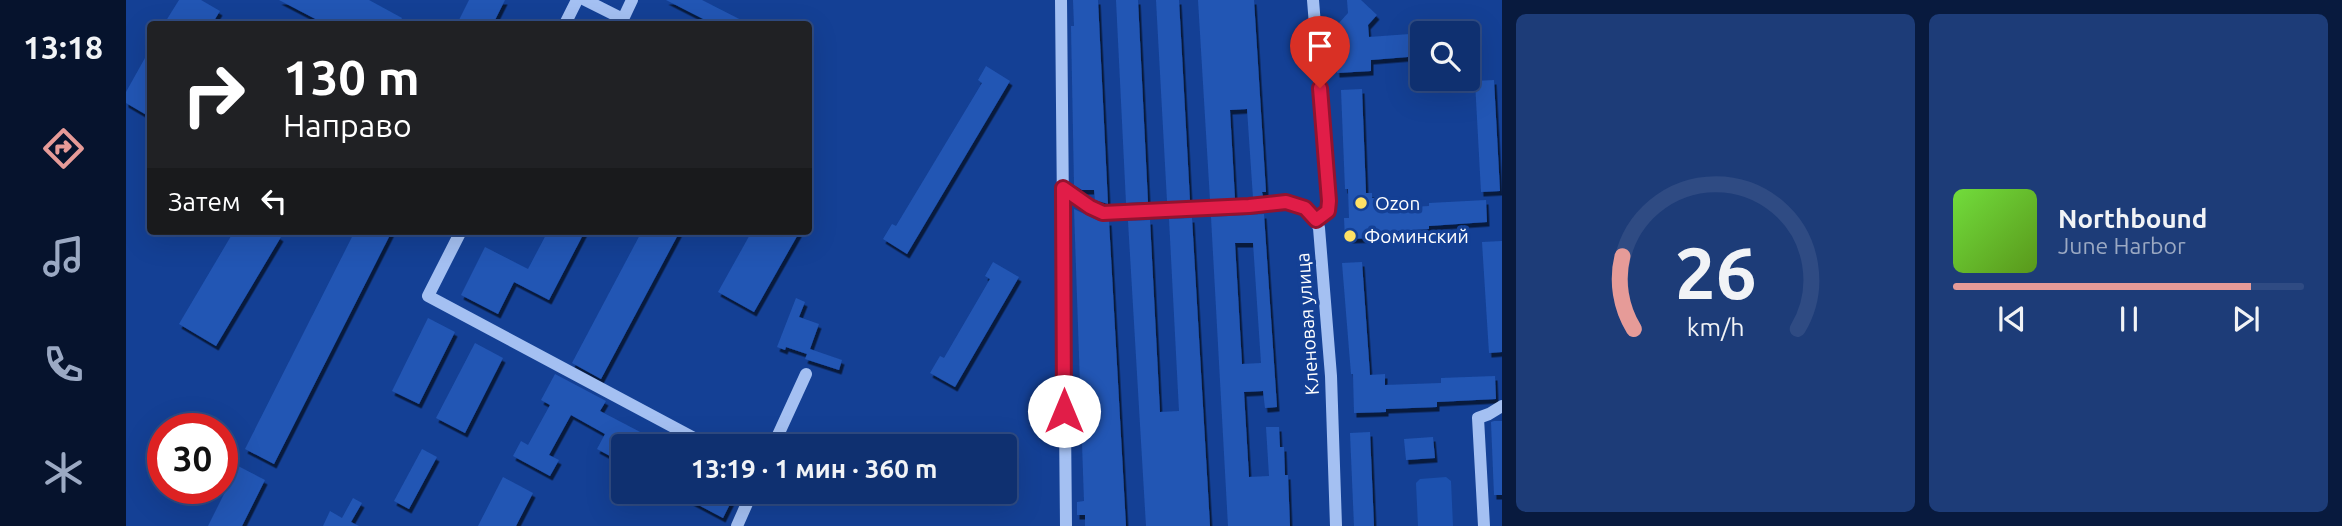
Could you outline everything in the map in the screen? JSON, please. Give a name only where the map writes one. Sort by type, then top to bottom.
[{"type":"street","points":[[566,21],[577,0]]},
{"type":"street","points":[[585,0],[623,19],[632,0]]},
{"type":"street","points":[[1061,0],[1066,526]]},
{"type":"street","points":[[1063,188],[1103,213],[1286,202],[1305,208],[1316,220],[1328,211],[1313,0]]},
{"type":"street","name":"Кленовая улица","points":[[1316,220],[1319,228],[1331,376],[1336,526]]},
{"type":"street","points":[[459,235],[428,296],[687,434]]},
{"type":"street","points":[[778,434],[806,374]]},
{"type":"street","points":[[1484,526],[1478,418],[1502,406]]},
{"type":"street","points":[[737,526],[747,504]]},
{"type":"shaded area","points":[[1446,477],[1451,481],[1453,526],[1418,526],[1416,483],[1420,479]]},
{"type":"building","points":[[179,0],[201,0],[220,11],[214,21],[166,21]]},
{"type":"building","points":[[279,0],[369,0],[402,18],[400,21],[319,21]]},
{"type":"building","points":[[469,0],[505,0],[494,21],[458,21]]},
{"type":"building","points":[[666,0],[702,0],[743,21],[707,21]]},
{"type":"building","points":[[1073,0],[1098,0],[1108,204],[1095,200],[1094,190],[1082,190],[1074,185],[1071,26],[1074,26]]},
{"type":"building","points":[[1116,0],[1138,0],[1148,202],[1126,203]]},
{"type":"building","points":[[1156,0],[1179,0],[1190,201],[1167,201]]},
{"type":"building","points":[[1198,0],[1254,0],[1266,192],[1262,192],[1263,196],[1253,198],[1247,109],[1230,110],[1235,199],[1210,200]]},
{"type":"building","points":[[1347,0],[1361,0],[1377,15],[1368,25],[1369,37],[1410,34],[1410,57],[1371,60],[1371,71],[1337,73],[1335,38],[1329,34],[1348,13]]},
{"type":"building","points":[[147,54],[147,115],[126,103],[126,92]]},
{"type":"building","points":[[986,66],[1010,81],[907,254],[883,239],[892,224],[896,226],[982,83],[978,80]]},
{"type":"building","points":[[1494,80],[1500,191],[1481,192],[1476,91],[1480,91],[1480,81]]},
{"type":"building","points":[[1362,89],[1366,193],[1372,193],[1372,198],[1378,198],[1379,209],[1486,200],[1487,222],[1380,232],[1380,238],[1345,239],[1344,218],[1349,218],[1348,189],[1345,189],[1341,90]]},
{"type":"building","points":[[1074,209],[1099,221],[1109,221],[1126,526],[1085,526],[1085,515],[1077,515],[1077,502],[1084,501]]},
{"type":"building","points":[[1264,214],[1277,407],[1265,408],[1263,391],[1244,392],[1249,477],[1269,476],[1266,427],[1279,427],[1280,447],[1284,447],[1285,475],[1288,475],[1290,526],[1228,526],[1211,217]],"holes":[[[1235,243],[1253,243],[1261,363],[1242,364]]]},
{"type":"building","points":[[1192,218],[1210,526],[1146,526],[1128,221],[1150,220],[1160,412],[1179,411],[1169,219]]},
{"type":"building","points":[[232,235],[281,237],[216,346],[179,324]]},
{"type":"building","points":[[353,235],[390,235],[274,464],[245,449]]},
{"type":"building","points":[[546,235],[583,235],[549,300],[514,282],[498,314],[461,295],[485,247],[528,269]]},
{"type":"building","points":[[640,235],[678,235],[601,379],[572,363]]},
{"type":"building","points":[[750,235],[798,235],[754,312],[718,292]]},
{"type":"building","points":[[1502,241],[1502,352],[1489,353],[1482,242]]},
{"type":"building","points":[[993,262],[1019,277],[955,387],[930,373],[940,356],[944,358],[990,279],[985,276]]},
{"type":"building","points":[[1362,262],[1370,375],[1385,374],[1385,385],[1441,383],[1441,378],[1495,376],[1496,399],[1437,402],[1437,407],[1354,413],[1353,374],[1342,263]]},
{"type":"building","points":[[796,298],[805,302],[799,317],[819,324],[810,349],[842,360],[839,370],[805,359],[807,354],[777,347]]},
{"type":"building","points":[[428,318],[455,332],[419,404],[392,391]]},
{"type":"building","points":[[475,343],[503,358],[465,433],[436,418]]},
{"type":"building","points":[[555,374],[606,401],[600,411],[644,434],[611,434],[611,457],[597,449],[605,434],[571,415],[549,455],[559,460],[550,476],[513,456],[521,441],[528,445],[550,405],[541,400]]},
{"type":"building","points":[[1502,421],[1502,495],[1494,495],[1491,422]]},
{"type":"building","points":[[1370,432],[1374,526],[1354,526],[1350,433]]},
{"type":"building","points":[[1433,437],[1435,458],[1406,460],[1404,439]]},
{"type":"building","points":[[422,449],[437,457],[409,509],[394,501]]},
{"type":"building","points":[[238,466],[265,480],[242,526],[208,526],[219,504],[238,504]]},
{"type":"building","points":[[503,477],[533,493],[516,526],[478,526]]},
{"type":"building","points":[[353,498],[362,503],[351,522],[359,526],[323,526],[330,511],[342,518]]},
{"type":"building","points":[[697,504],[730,504],[723,518]]},
{"type":"place","name":"Ozon","points":[[1361,203]]},
{"type":"place","name":"Фоминский","points":[[1350,236]]},
{"type":"route","points":[[1064,411],[1063,188],[1103,213],[1286,202],[1305,208],[1316,220],[1328,211],[1329,201],[1320,88]]}]
